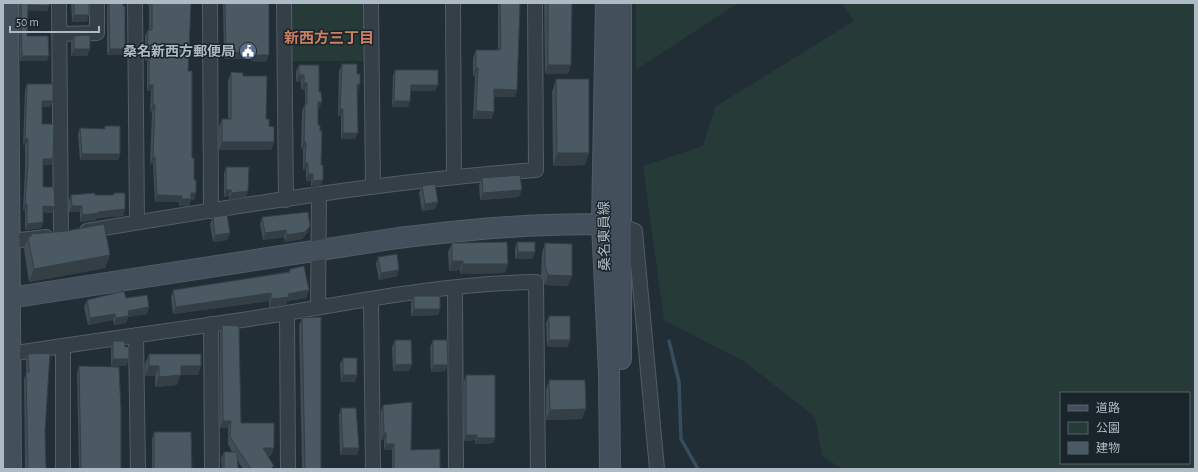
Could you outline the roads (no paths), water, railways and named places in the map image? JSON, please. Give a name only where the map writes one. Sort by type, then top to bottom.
[{"type":"street","points":[[8,3],[6,298],[11,469]]},
{"type":"street","points":[[59,3],[61,235]]},
{"type":"street","points":[[60,34],[97,33],[97,3]]},
{"type":"street","points":[[136,3],[137,222]]},
{"type":"street","points":[[210,3],[211,211]]},
{"type":"street","points":[[284,3],[286,200]]},
{"type":"street","points":[[371,3],[373,186]]},
{"type":"street","points":[[453,3],[454,176]]},
{"type":"street","points":[[6,242],[61,235],[373,186],[454,176],[536,170],[535,3]]},
{"type":"street","name":"桑名東員線","points":[[606,3],[611,225],[622,469]]},
{"type":"street","name":"桑名東員線","points":[[611,225],[622,114],[621,3]]},
{"type":"street","points":[[318,307],[320,250],[319,195]]},
{"type":"street","points":[[6,298],[398,238],[476,229],[543,224],[611,225],[635,232],[658,469]]},
{"type":"street","points":[[610,469],[609,372],[612,341],[611,225]]},
{"type":"street","points":[[7,354],[454,288],[510,282],[536,282],[538,469]]},
{"type":"street","points":[[454,288],[456,469]]},
{"type":"street","points":[[371,300],[373,469]]},
{"type":"street","points":[[287,313],[288,469]]},
{"type":"street","points":[[211,324],[212,469]]},
{"type":"street","points":[[136,335],[138,469]]},
{"type":"street","points":[[63,346],[63,469]]},
{"type":"waterway","points":[[669,341],[679,382],[681,439],[698,469]]},
{"type":"place","name":"桑名新西方郵便局","points":[[248,51]]},
{"type":"district","name":"新西方三丁目","points":[[329,38]]}]
